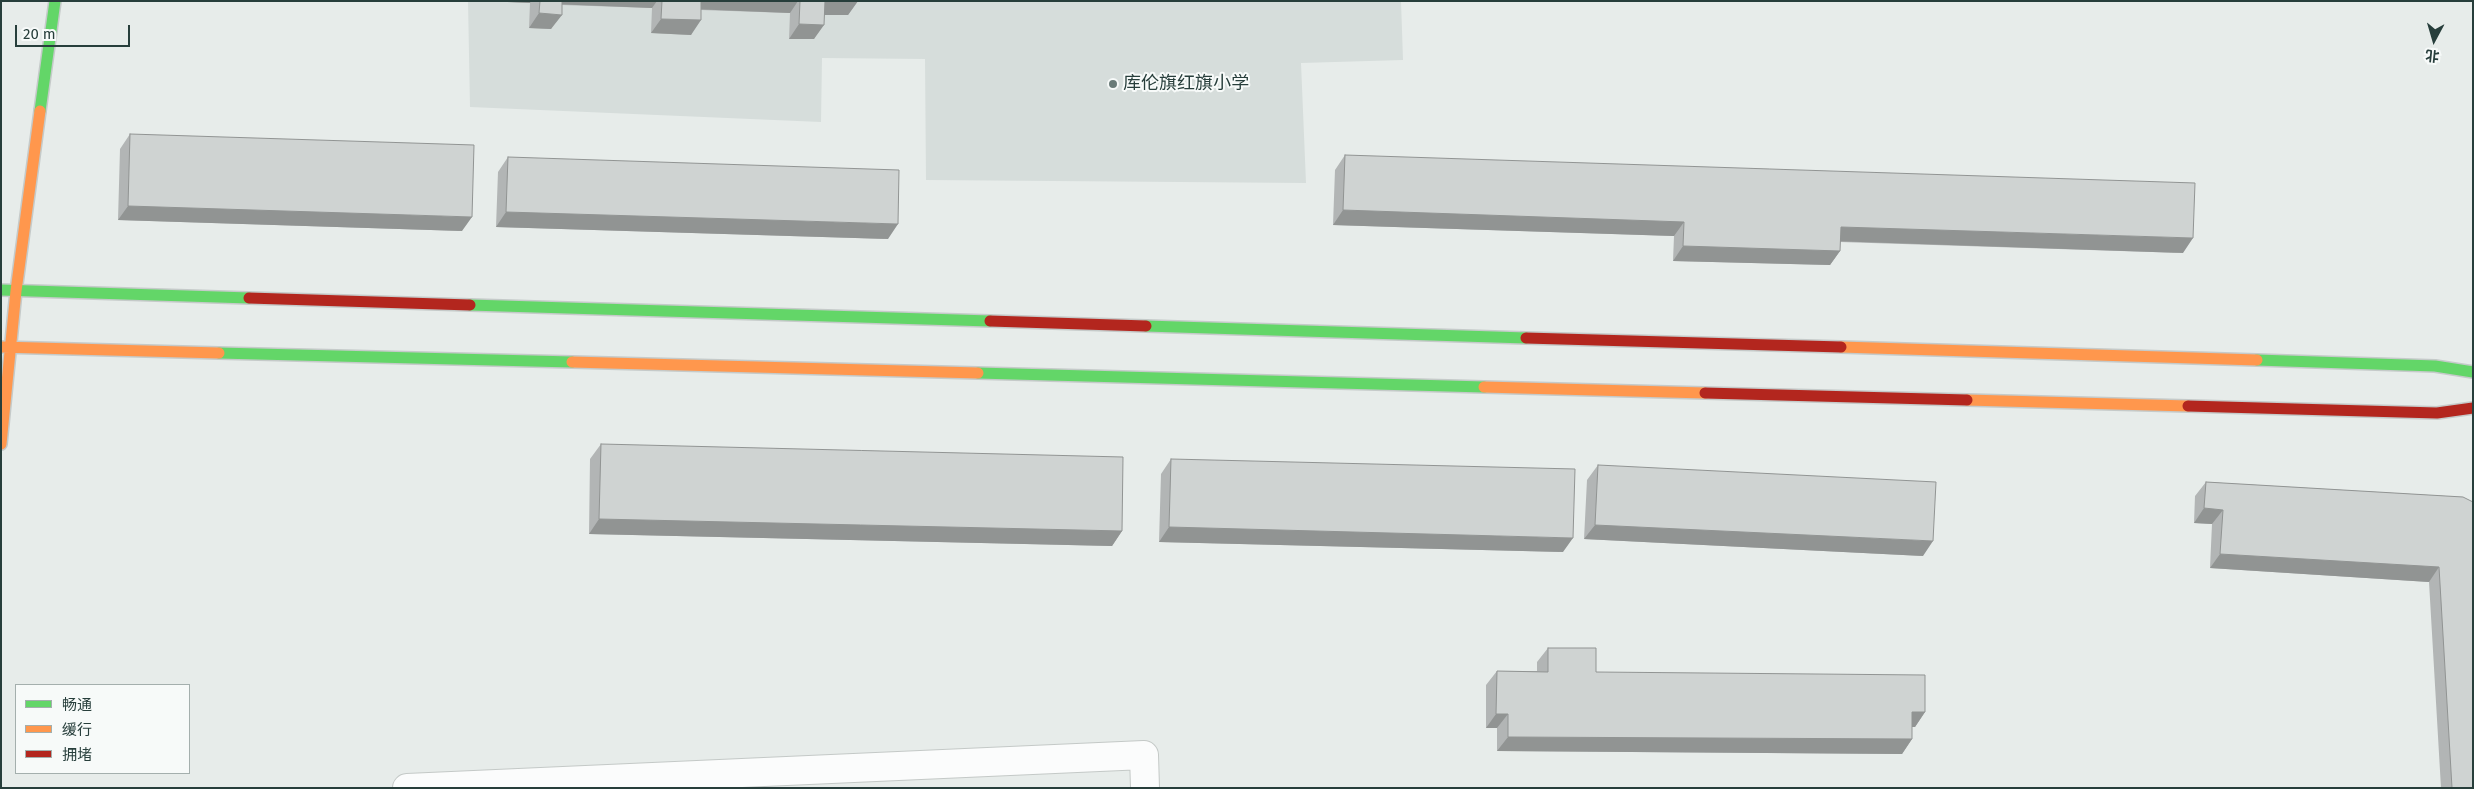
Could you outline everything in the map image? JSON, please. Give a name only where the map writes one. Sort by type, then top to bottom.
[{"type":"main road","points":[[1,444],[6,347],[16,291],[54,1]]},
{"type":"main road","points":[[1,290],[2435,366],[2473,372]]},
{"type":"main road","points":[[6,347],[2437,413],[2473,408]]},
{"type":"street","points":[[407,788],[1144,755],[1145,788]]},
{"type":"shaded area","name":"库伦旗红旗小学","points":[[468,1],[1401,1],[1403,60],[1301,63],[1306,183],[926,180],[925,59],[822,58],[821,122],[470,107]]},
{"type":"building","points":[[540,1],[562,1],[562,15],[539,13]]},
{"type":"building","points":[[662,1],[701,1],[701,20],[661,19]]},
{"type":"building","points":[[800,1],[825,1],[824,25],[799,24]]},
{"type":"building","points":[[130,134],[474,145],[472,217],[128,206]]},
{"type":"building","points":[[1345,155],[2195,183],[2193,238],[1841,227],[1840,251],[1683,246],[1684,222],[1343,210]]},
{"type":"building","points":[[508,157],[899,170],[898,224],[506,212]]},
{"type":"building","points":[[601,444],[1123,457],[1122,531],[599,519]]},
{"type":"building","points":[[1171,459],[1575,469],[1573,538],[1169,527]]},
{"type":"building","points":[[1598,465],[1936,482],[1933,541],[1595,525]]},
{"type":"building","points":[[2206,482],[2463,497],[2473,502],[2473,788],[2452,788],[2439,567],[2220,554],[2223,510],[2204,508]]},
{"type":"building","points":[[1548,648],[1596,648],[1596,672],[1925,675],[1925,712],[1912,712],[1912,739],[1508,737],[1508,714],[1496,714],[1497,671],[1548,672]]},
{"type":"traffic: fast","points":[[40,111],[55,1]]},
{"type":"traffic: fast","points":[[1,290],[249,298]]},
{"type":"traffic: fast","points":[[470,305],[990,321]]},
{"type":"traffic: fast","points":[[1146,326],[1526,338]]},
{"type":"traffic: fast","points":[[219,353],[572,362]]},
{"type":"traffic: fast","points":[[2257,360],[2435,366],[2473,372]]},
{"type":"traffic: fast","points":[[978,373],[1484,387]]},
{"type":"traffic: slow","points":[[1,444],[16,291],[40,111]]},
{"type":"traffic: slow","points":[[1,347],[219,353]]},
{"type":"traffic: slow","points":[[1841,347],[2257,360]]},
{"type":"traffic: slow","points":[[572,362],[978,373]]},
{"type":"traffic: slow","points":[[1484,387],[1705,393]]},
{"type":"traffic: slow","points":[[1967,400],[2188,406]]},
{"type":"traffic: jam","points":[[249,298],[470,305]]},
{"type":"traffic: jam","points":[[990,321],[1146,326]]},
{"type":"traffic: jam","points":[[1526,338],[1841,347]]},
{"type":"traffic: jam","points":[[1705,393],[1967,400]]},
{"type":"traffic: jam","points":[[2188,406],[2437,413],[2473,408]]},
{"type":"place","name":"库伦旗红旗小学","points":[[1113,84]]}]
